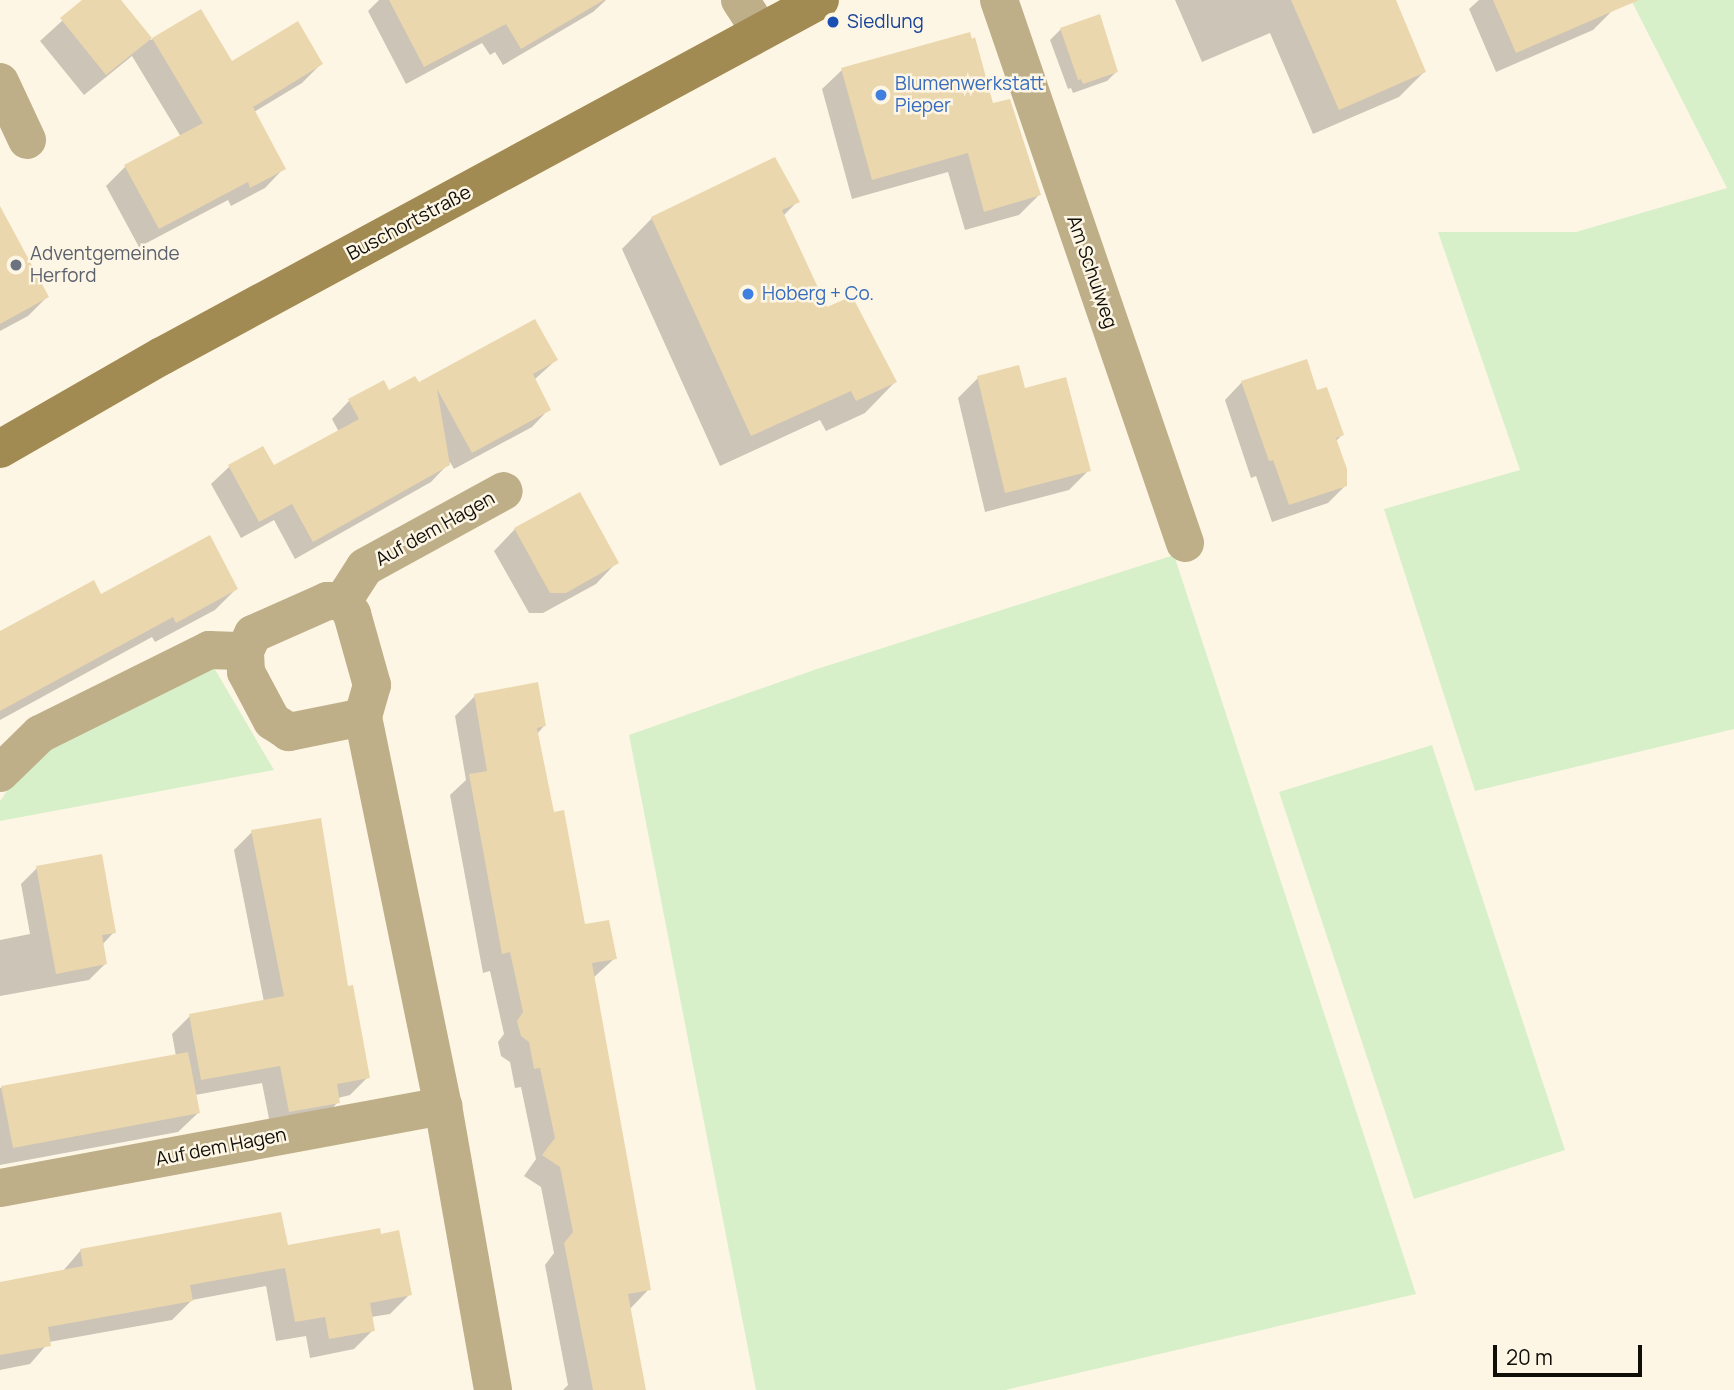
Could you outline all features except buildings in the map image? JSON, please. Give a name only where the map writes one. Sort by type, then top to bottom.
[{"type":"main road","name":"Buschortstraße","points":[[0,449],[162,356],[820,0]]},
{"type":"street","points":[[740,0],[761,32]]},
{"type":"street","name":"Am Schulweg","points":[[999,0],[1185,543]]},
{"type":"street","points":[[0,82],[27,140]]},
{"type":"street","name":"Auf dem Hagen","points":[[342,601],[365,567],[504,491]]},
{"type":"street","points":[[363,717],[289,732],[272,721],[246,672],[244,651],[253,634],[327,601],[342,601],[352,614],[372,685],[363,717],[443,1106],[493,1390]]},
{"type":"street","points":[[0,773],[40,734],[76,716],[209,650],[244,651]]},
{"type":"street","name":"Auf dem Hagen","points":[[0,1188],[443,1106]]},
{"type":"green space","points":[[1631,0],[1734,0],[1734,729],[1475,791],[1384,509],[1520,470],[1438,232],[1576,232],[1727,188]]},
{"type":"green space","points":[[1174,555],[1416,1294],[1005,1390],[756,1390],[629,735],[817,669]]},
{"type":"green space","points":[[213,666],[274,770],[0,821],[0,801],[16,778],[52,744]]},
{"type":"green space","points":[[1432,745],[1565,1150],[1414,1199],[1279,792]]},
{"type":"place","name":"Siedlung","points":[[833,22]]},
{"type":"place","name":"Blumenwerkstatt Pieper","points":[[881,95]]},
{"type":"place","name":"Adventgemeinde Herford","points":[[16,265]]},
{"type":"place","name":"Hoberg + Co.","points":[[748,294]]}]
